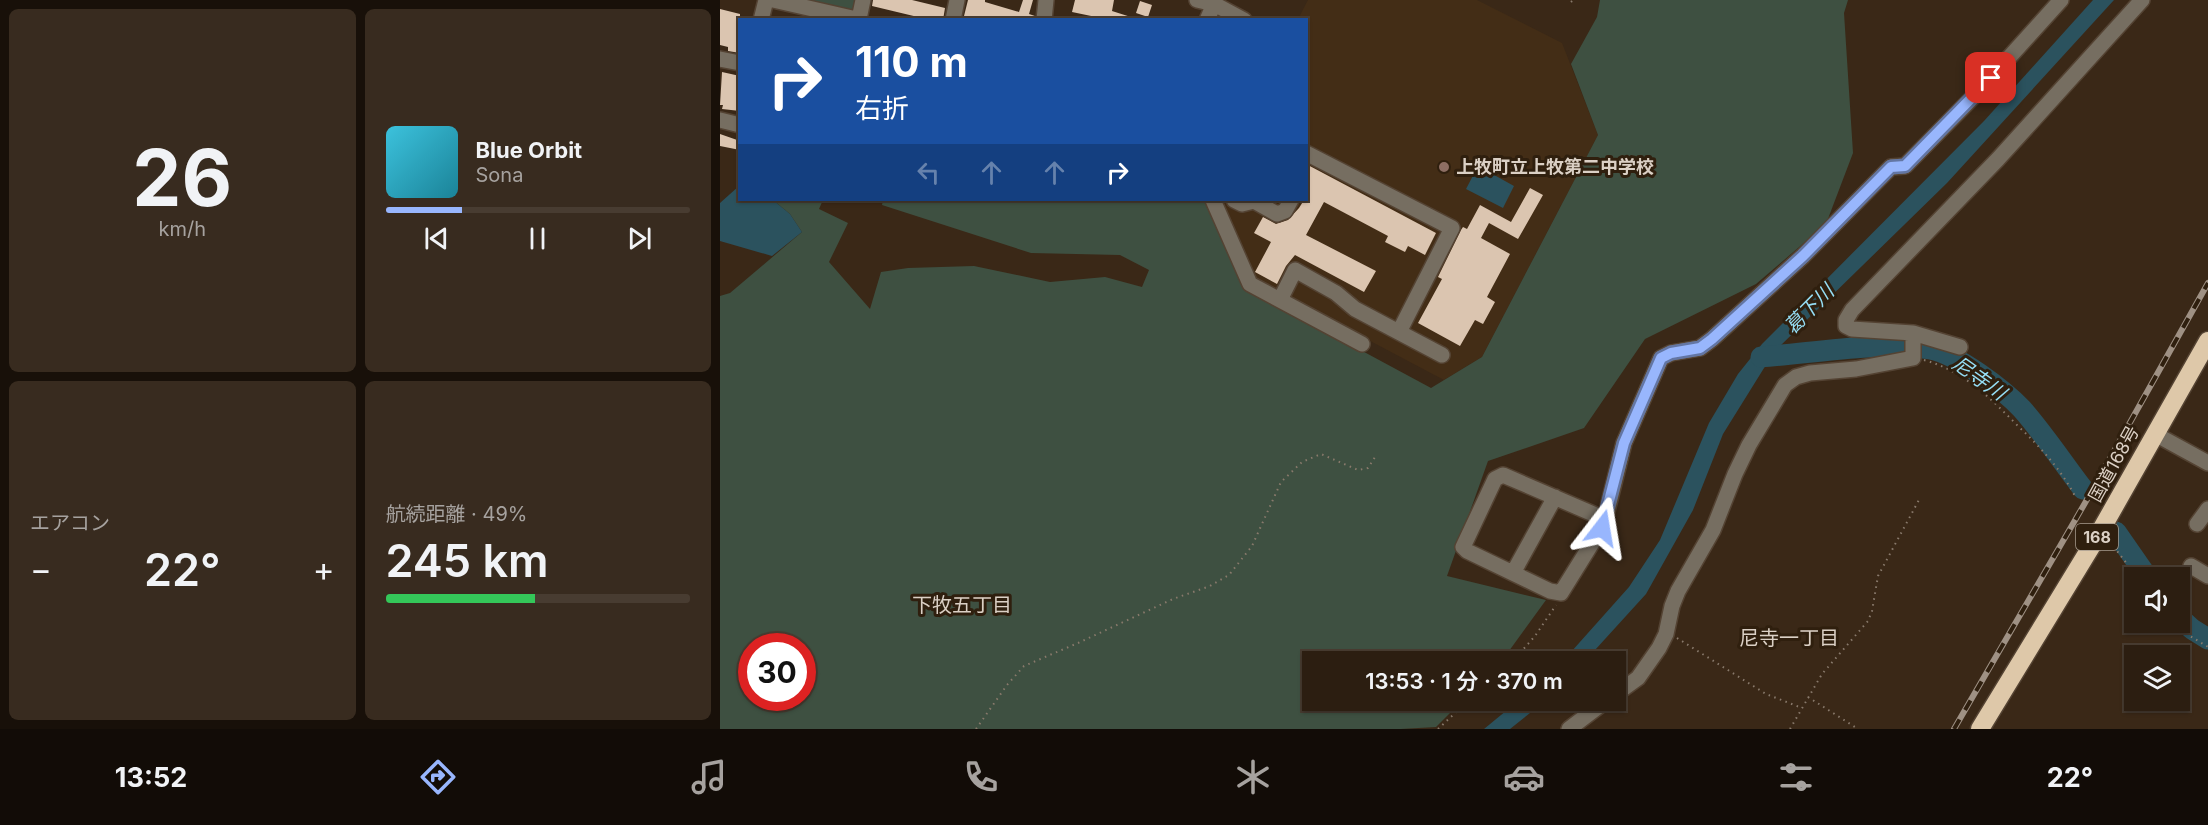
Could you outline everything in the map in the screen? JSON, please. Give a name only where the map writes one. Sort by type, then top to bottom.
[{"type":"highway","name":"国道168号","points":[[1980,729],[2101,530],[2208,341]]},
{"type":"street","points":[[762,18],[765,0]]},
{"type":"street","points":[[773,0],[855,18]]},
{"type":"street","points":[[860,18],[863,0]]},
{"type":"street","points":[[953,18],[957,0]]},
{"type":"street","points":[[1046,0],[1046,18]]},
{"type":"street","points":[[1197,0],[1214,4],[1240,18]]},
{"type":"street","points":[[1605,519],[1503,475],[1495,479],[1463,547],[1550,591],[1561,593],[1602,528],[1605,519],[1624,443],[1661,358],[1671,353],[1700,348],[1712,339],[1803,256],[1891,167],[1905,166],[1977,93],[2061,0]]},
{"type":"street","points":[[1960,347],[1913,333],[1852,329],[1846,326],[1845,320],[2076,75],[2142,0]]},
{"type":"street","points":[[1208,18],[1214,4]]},
{"type":"street","points":[[720,59],[738,63]]},
{"type":"street","points":[[720,120],[738,124]]},
{"type":"street","points":[[1308,154],[1452,228],[1399,332]]},
{"type":"street","points":[[1213,201],[1250,284],[1362,344]]},
{"type":"street","points":[[1236,201],[1242,204],[1254,201],[1277,214],[1285,211],[1291,201]]},
{"type":"street","points":[[1280,300],[1295,270],[1336,292],[1355,309],[1442,355]]},
{"type":"street","points":[[1626,687],[1638,678],[1651,661],[1666,634],[1678,591],[1713,530],[1749,445],[1785,385],[1796,377],[1810,373],[1856,369],[1913,358],[1913,333]]},
{"type":"street","points":[[2155,434],[2208,463]]},
{"type":"street","points":[[1513,573],[1555,497]]},
{"type":"street","points":[[2197,524],[2208,509]]},
{"type":"street","points":[[2191,566],[2208,576]]},
{"type":"street","points":[[1569,729],[1593,711]]},
{"type":"path","points":[[1913,358],[1947,367],[1985,393],[2053,460],[2076,498]]},
{"type":"path","points":[[976,729],[1023,666],[1173,598],[1210,586],[1229,575],[1252,546],[1281,482],[1302,462],[1320,454],[1358,470],[1368,468],[1376,457]]},
{"type":"path","points":[[1790,729],[1822,675],[1868,621],[1878,576],[1920,498]]},
{"type":"path","points":[[2101,530],[2130,567]]},
{"type":"path","points":[[1522,651],[1535,636],[1561,593]]},
{"type":"path","points":[[2185,633],[2208,647]]},
{"type":"path","points":[[1666,634],[1677,638],[1766,694],[1802,708]]},
{"type":"path","points":[[1808,697],[1858,729]]},
{"type":"path","points":[[1438,729],[1457,711]]},
{"type":"shaded area","name":"上牧町立上牧第二中学校","points":[[1308,0],[1477,0],[1562,43],[1598,135],[1482,357],[1444,380],[1255,280],[1218,201],[1308,201],[1308,18],[1299,18]]},
{"type":"green space","points":[[784,0],[859,0],[856,15]]},
{"type":"green space","points":[[1600,0],[1848,0],[1844,13],[1853,153],[1826,224],[1756,284],[1645,339],[1584,428],[1488,461],[1447,576],[1546,600],[1509,651],[1302,651],[1302,711],[1452,711],[1436,727],[1401,729],[720,729],[720,296],[730,293],[802,232],[790,214],[774,201],[823,201],[819,209],[848,223],[829,262],[870,309],[881,272],[908,268],[974,266],[1050,282],[1105,277],[1142,287],[1149,270],[1120,255],[1031,253],[882,205],[883,201],[1208,201],[1249,290],[1431,388],[1482,357],[1598,135],[1571,64],[1597,17]]},
{"type":"water","name":"葛下川","points":[[2093,0],[2114,0],[1947,183],[1774,352],[1723,434],[1693,510],[1646,594],[1594,651],[1572,651],[1629,587],[1660,540],[1709,423],[1738,374],[1762,344],[1984,121]]},
{"type":"water","points":[[1478,166],[1514,186],[1503,208],[1466,189]]},
{"type":"water","points":[[738,187],[738,201],[774,201],[790,214],[802,232],[772,256],[720,241],[720,203]]},
{"type":"water","points":[[1506,711],[1532,711],[1510,729],[1484,729]]},
{"type":"building","points":[[873,0],[912,0],[945,8],[943,18],[922,18],[872,6]]},
{"type":"building","points":[[968,0],[985,0],[985,2],[1019,12],[1023,0],[1033,0],[1029,14],[1035,16],[1034,18],[964,18]]},
{"type":"building","points":[[1075,0],[1114,0],[1112,11],[1134,18],[1096,18],[1072,12]]},
{"type":"building","points":[[1140,1],[1152,5],[1148,17],[1136,13]]},
{"type":"building","points":[[720,9],[740,14],[738,53],[728,51],[728,47],[720,45]]},
{"type":"building","points":[[722,72],[738,76],[738,111],[722,109],[723,105],[720,105]]},
{"type":"building","points":[[720,134],[738,140],[738,150],[720,146]]},
{"type":"building","points":[[1308,165],[1436,233],[1425,255],[1408,246],[1405,252],[1385,242],[1388,236],[1324,202],[1306,235],[1376,271],[1364,292],[1295,255],[1286,266],[1277,284],[1255,272],[1271,242],[1254,233],[1263,217],[1276,224],[1288,220],[1303,201],[1308,201]]},
{"type":"building","points":[[1530,188],[1543,195],[1518,239],[1489,223],[1481,238],[1510,254],[1487,297],[1495,302],[1483,324],[1475,320],[1460,346],[1418,323],[1442,279],[1438,277],[1461,230],[1463,227],[1467,229],[1480,205],[1511,222]]},
{"type":"waterway","name":"尼寺川","points":[[1761,357],[1890,346],[1941,352],[1979,373],[2014,401],[2038,428],[2083,489]]},
{"type":"waterway","name":"尼寺川","points":[[2116,532],[2140,567]]},
{"type":"waterway","name":"尼寺川","points":[[2190,627],[2208,639]]},
{"type":"railway","points":[[1954,729],[2085,503],[2208,283]]},
{"type":"place","name":"上牧町立上牧第二中学校","points":[[1444,167]]},
{"type":"district","name":"下牧五丁目","points":[[962,605]]},
{"type":"district","name":"尼寺一丁目","points":[[1789,638]]},
{"type":"route","points":[[1602,528],[1624,443],[1661,358],[1671,353],[1700,348],[1712,339],[1803,256],[1891,167],[1905,166],[1991,78]]}]
